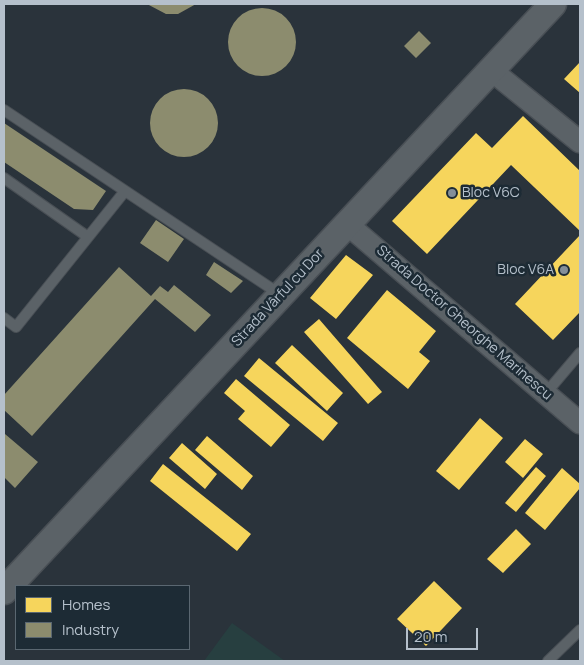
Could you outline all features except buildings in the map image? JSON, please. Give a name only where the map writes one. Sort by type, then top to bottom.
[{"type":"street","name":"Strada Vârful cu Dor","points":[[4,591],[553,4]]},
{"type":"street","points":[[491,70],[580,142]]},
{"type":"street","name":"Strada Doctor Gheorghe Marinescu","points":[[347,224],[580,423]]},
{"type":"lane","points":[[4,110],[281,295]]},
{"type":"lane","points":[[4,178],[88,237]]},
{"type":"lane","points":[[4,318],[16,327],[125,191]]},
{"type":"lane","points":[[546,393],[580,353]]},
{"type":"lane","points":[[548,661],[580,630]]},
{"type":"green space","points":[[232,623],[285,661],[204,661]]},
{"type":"place","name":"Bloc V6C","points":[[452,193]]},
{"type":"place","name":"Bloc V6A","points":[[564,270]]}]
